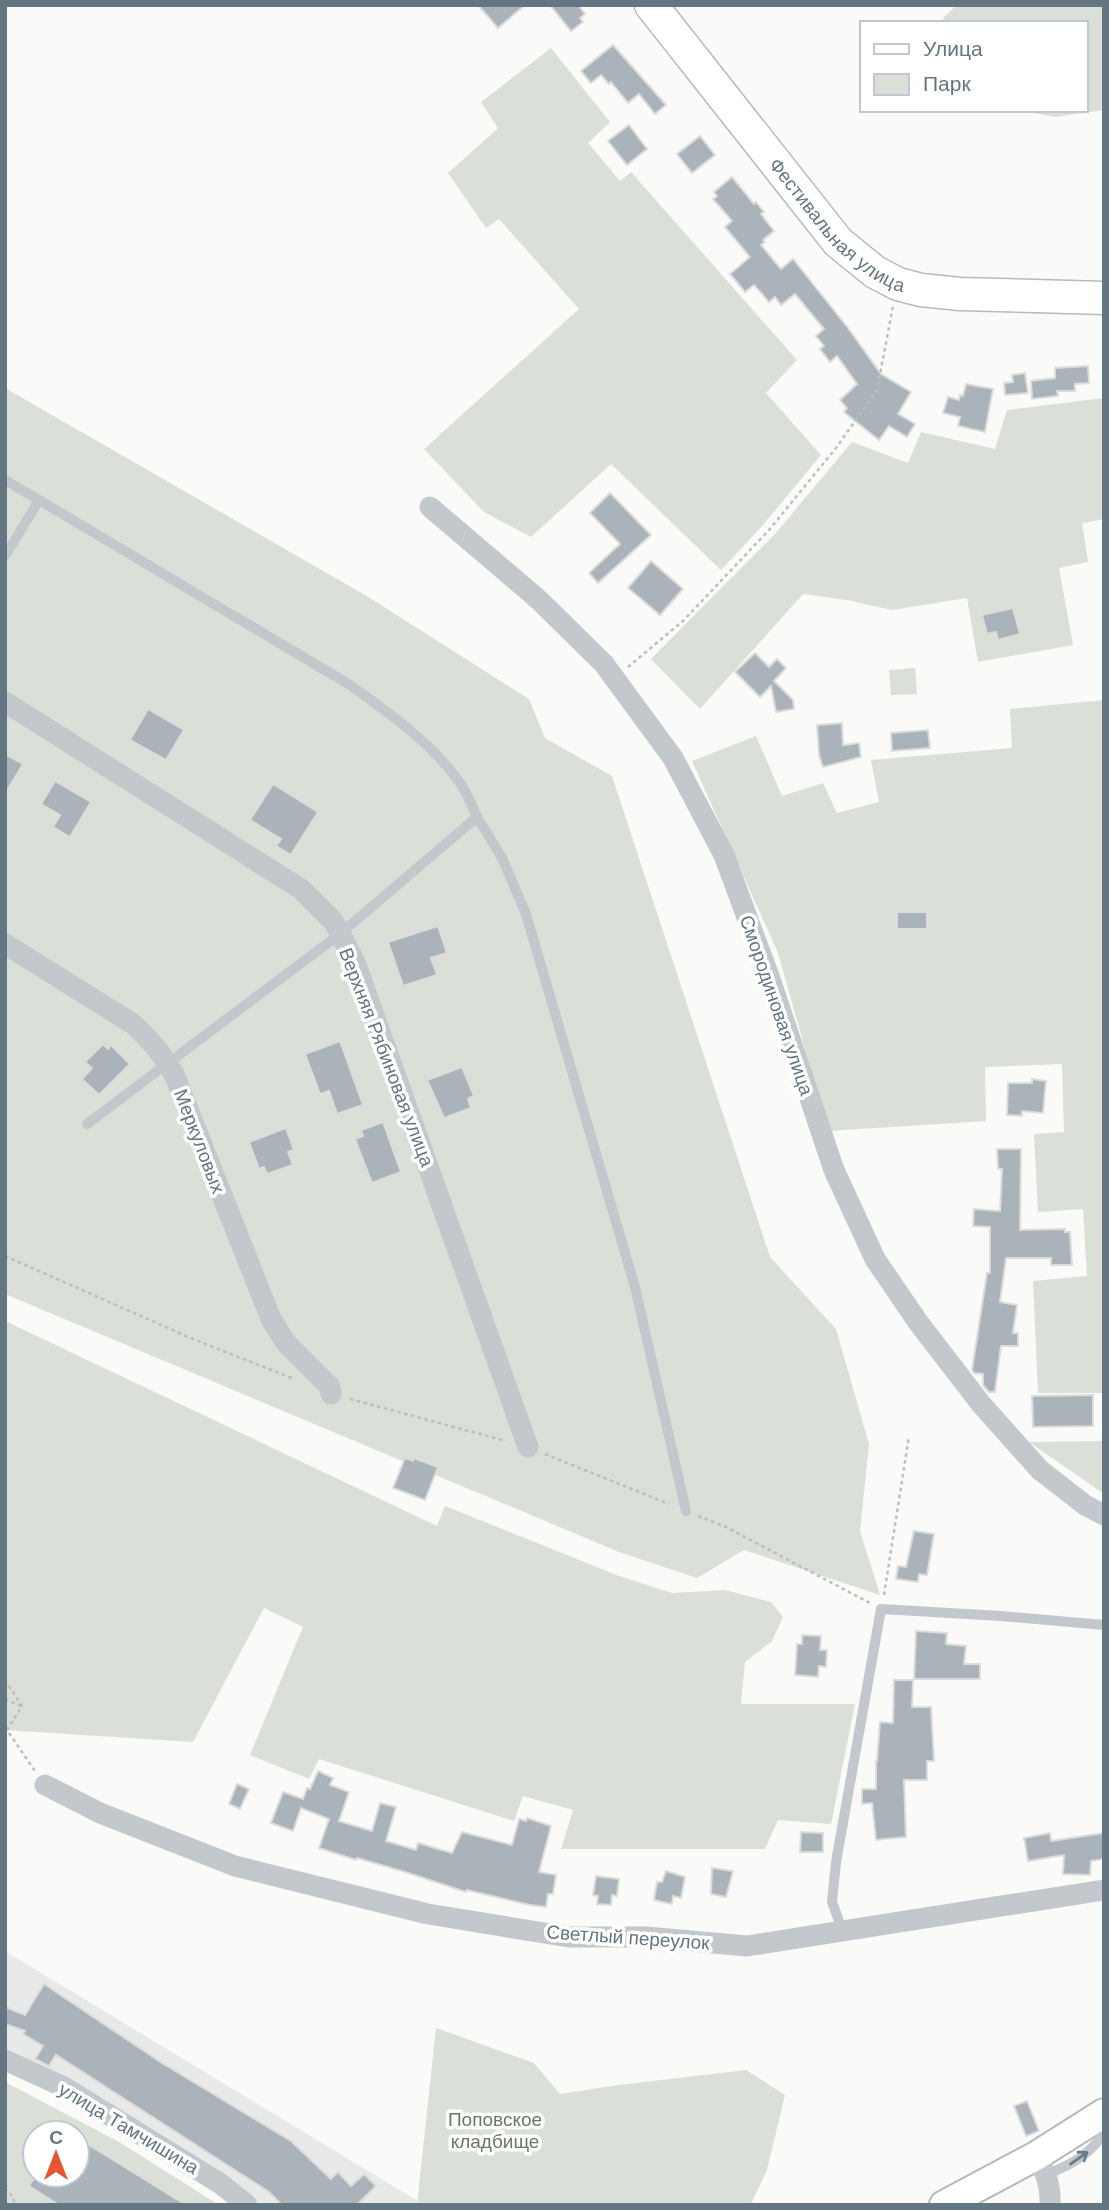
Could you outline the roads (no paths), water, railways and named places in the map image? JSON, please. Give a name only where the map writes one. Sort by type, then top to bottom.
[{"type":"main road","name":"Фестивальная улица","points":[[662,10],[685,46],[838,242],[875,272],[898,284],[960,294],[1104,298]]},
{"type":"street","name":"Смородиновая улица","points":[[430,507],[539,600],[604,664],[673,758],[724,855],[834,1170],[875,1259],[918,1322],[989,1414],[1040,1470],[1085,1505],[1104,1516]]},
{"type":"street","name":"Верхняя Рябиновая улица","points":[[5,702],[301,889],[334,922],[355,962],[528,1447]]},
{"type":"street","name":"Меркуловых","points":[[5,944],[133,1024],[156,1046],[169,1065],[271,1319],[286,1343],[330,1387],[331,1394]]},
{"type":"street","name":"Светлый переулок","points":[[45,1785],[100,1813],[236,1866],[428,1914],[569,1937],[646,1937],[747,1946],[1104,1889]]},
{"type":"street","name":"улица Тамчишина","points":[[5,2060],[64,2087],[221,2184],[247,2205]]},
{"type":"street","points":[[944,2205],[1041,2165],[1104,2113]]},
{"type":"street","points":[[1041,2165],[1050,2185],[1050,2205]]},
{"type":"lane","points":[[5,480],[350,685],[397,718],[438,755],[461,785],[502,858],[526,914],[635,1287],[687,1511]]},
{"type":"lane","points":[[5,556],[39,500]]},
{"type":"lane","points":[[87,1124],[340,934],[477,817]]},
{"type":"lane","points":[[843,1932],[832,1902],[836,1862],[881,1609],[1104,1625]]},
{"type":"lane","points":[[1041,2165],[1074,2163],[1087,2154],[1104,2133]]},
{"type":"park label","name":"Поповское кладбище","points":[[495,2130]]}]
